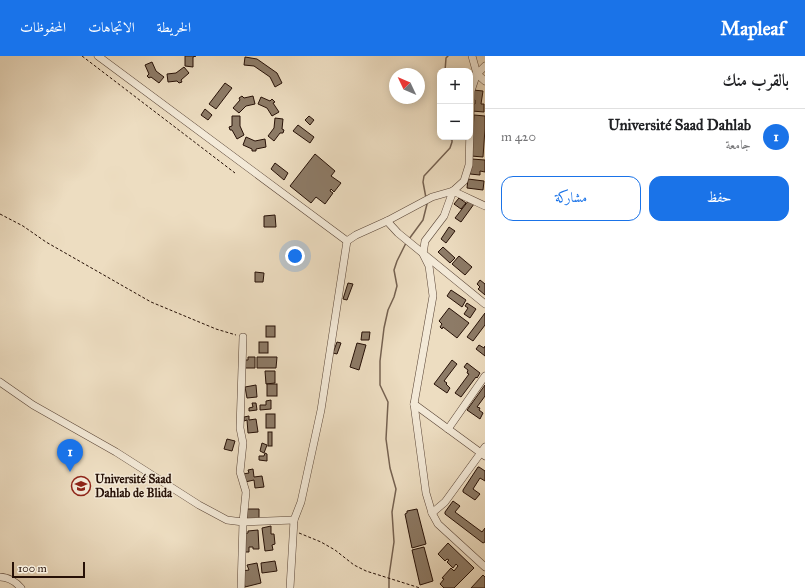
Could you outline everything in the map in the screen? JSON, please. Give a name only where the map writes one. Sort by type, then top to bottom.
[{"type":"street","points":[[98,56],[347,241]]},
{"type":"street","points":[[472,56],[477,74],[485,81]]},
{"type":"street","points":[[484,562],[438,524],[432,513],[426,493],[414,404],[433,296],[429,266],[424,254],[425,241],[444,216],[453,191],[464,180],[470,165],[471,91],[477,74],[485,66]]},
{"type":"street","points":[[290,588],[294,520],[301,502],[321,410],[347,241],[432,197],[453,191],[485,206]]},
{"type":"street","points":[[387,221],[413,246],[485,304]]},
{"type":"street","points":[[241,588],[243,522],[246,492],[240,472],[242,443],[240,428],[243,337]]},
{"type":"street","points":[[448,429],[485,376]]},
{"type":"street","points":[[0,382],[33,405],[116,452],[199,505],[227,520],[243,522],[294,520]]},
{"type":"street","points":[[414,404],[448,429],[484,452],[445,502],[432,513]]},
{"type":"street","points":[[0,577],[6,577],[19,585],[21,588]]},
{"type":"path","points":[[82,56],[235,173]]},
{"type":"path","points":[[0,214],[151,302],[216,329],[243,337]]},
{"type":"path","points":[[294,531],[335,550],[366,571],[420,588]]},
{"type":"building","points":[[185,56],[196,56],[193,57],[193,67],[185,66]]},
{"type":"building","points":[[245,57],[257,59],[277,73],[282,83],[275,87],[270,77],[254,66],[244,65]]},
{"type":"building","points":[[152,62],[156,71],[164,77],[159,83],[147,76],[149,74],[145,65]]},
{"type":"building","points":[[184,67],[189,73],[181,80],[182,82],[168,82],[167,74],[176,73]]},
{"type":"building","points":[[225,83],[232,88],[216,109],[209,104]]},
{"type":"building","points":[[473,90],[483,91],[481,104],[484,104],[484,112],[473,111],[473,104],[475,104],[475,100],[473,100]]},
{"type":"building","points":[[242,96],[244,98],[253,96],[255,104],[246,106],[239,113],[233,108]]},
{"type":"building","points":[[261,97],[270,101],[272,99],[275,102],[273,103],[279,112],[272,116],[267,108],[258,104]]},
{"type":"building","points":[[205,109],[212,115],[208,120],[201,115]]},
{"type":"building","points":[[474,115],[485,116],[483,157],[471,156]]},
{"type":"building","points":[[232,116],[240,116],[240,126],[244,135],[237,139],[229,127],[232,126]]},
{"type":"building","points":[[309,116],[314,120],[310,125],[305,120]]},
{"type":"building","points":[[275,118],[283,119],[282,129],[284,130],[283,133],[280,133],[274,141],[268,136],[274,128]]},
{"type":"building","points":[[298,125],[314,137],[310,143],[293,131]]},
{"type":"building","points":[[246,137],[255,141],[265,139],[266,147],[252,151],[252,149],[243,145]]},
{"type":"building","points":[[315,154],[335,171],[331,176],[341,183],[334,192],[331,189],[330,191],[333,193],[325,204],[316,197],[311,203],[290,186]]},
{"type":"building","points":[[472,159],[485,160],[485,172],[480,171],[480,175],[470,174]]},
{"type":"building","points":[[275,163],[288,173],[284,180],[271,169]]},
{"type":"building","points":[[468,179],[484,181],[483,190],[467,188]]},
{"type":"building","points":[[459,198],[466,203],[461,209],[454,204]]},
{"type":"building","points":[[469,200],[474,204],[461,222],[455,218]]},
{"type":"building","points":[[275,215],[276,227],[264,227],[264,216]]},
{"type":"building","points":[[449,227],[455,231],[446,243],[441,239]]},
{"type":"building","points":[[443,247],[455,258],[450,263],[438,252]]},
{"type":"building","points":[[459,256],[472,267],[465,275],[452,264]]},
{"type":"building","points":[[255,272],[264,273],[263,282],[255,282]]},
{"type":"building","points":[[480,280],[485,284],[485,295],[478,289],[480,287],[477,284]]},
{"type":"building","points":[[348,283],[353,284],[347,300],[343,299]]},
{"type":"building","points":[[451,290],[466,300],[462,307],[447,296]]},
{"type":"building","points":[[467,303],[476,309],[470,318],[464,314],[468,308],[465,306]]},
{"type":"building","points":[[449,308],[469,323],[457,338],[443,327],[442,329],[440,327],[442,324],[439,321]]},
{"type":"building","points":[[485,313],[485,325],[473,341],[467,337]]},
{"type":"building","points":[[266,326],[275,326],[275,337],[266,337]]},
{"type":"building","points":[[362,332],[370,332],[369,340],[361,340]]},
{"type":"building","points":[[259,342],[268,342],[268,353],[259,353]]},
{"type":"building","points":[[337,342],[341,343],[337,354],[333,353]]},
{"type":"building","points":[[357,343],[366,345],[359,370],[350,367]]},
{"type":"building","points":[[479,345],[484,348],[485,346],[485,356],[476,349]]},
{"type":"building","points":[[248,357],[255,357],[255,368],[243,368],[243,360],[248,360]]},
{"type":"building","points":[[257,357],[277,357],[276,368],[257,368]]},
{"type":"building","points":[[452,360],[457,364],[444,381],[450,388],[447,393],[434,384]]},
{"type":"building","points":[[467,363],[480,373],[461,397],[455,393],[469,374],[467,373],[468,370],[464,367]]},
{"type":"building","points":[[265,371],[275,371],[275,383],[266,384]]},
{"type":"building","points":[[267,384],[277,384],[277,396],[267,396]]},
{"type":"building","points":[[256,385],[257,397],[247,398],[245,387]]},
{"type":"building","points":[[485,385],[485,396],[477,407],[480,408],[479,410],[483,413],[480,419],[467,410]]},
{"type":"building","points":[[271,400],[271,409],[260,410],[260,405],[266,405],[266,401]]},
{"type":"building","points":[[252,403],[256,403],[257,410],[249,411],[249,408],[253,407]]},
{"type":"building","points":[[266,414],[275,414],[275,428],[266,428]]},
{"type":"building","points":[[249,416],[249,420],[256,419],[258,432],[248,433],[247,420],[244,421],[244,417]]},
{"type":"building","points":[[268,432],[272,432],[272,446],[268,446]]},
{"type":"building","points":[[227,439],[235,441],[232,451],[224,449]]},
{"type":"building","points":[[262,443],[267,445],[264,453],[260,451]]},
{"type":"building","points":[[265,453],[267,454],[267,461],[259,460],[259,456],[264,456]]},
{"type":"building","points":[[478,467],[485,471],[485,481],[480,478],[473,489],[480,494],[475,500],[463,492],[463,490]]},
{"type":"building","points":[[253,469],[254,477],[262,476],[264,487],[255,488],[254,480],[245,482],[243,474],[249,473],[248,470]]},
{"type":"building","points":[[453,501],[460,506],[455,512],[482,532],[485,528],[485,542],[483,543],[445,514]]},
{"type":"building","points":[[244,509],[259,509],[259,523],[245,523]]},
{"type":"building","points":[[417,509],[426,544],[412,548],[405,514],[407,511]]},
{"type":"building","points":[[271,526],[271,534],[274,534],[275,544],[272,545],[273,550],[265,551],[262,528]]},
{"type":"building","points":[[258,530],[259,549],[249,547],[249,552],[245,552],[243,534],[248,533],[248,531]]},
{"type":"building","points":[[448,543],[474,568],[454,588],[444,588],[440,584],[444,579],[442,578],[451,568],[454,571],[458,566],[456,564],[453,568],[447,562],[449,560],[447,559],[445,561],[438,554]]},
{"type":"building","points":[[424,547],[433,581],[420,585],[412,550]]},
{"type":"building","points":[[275,561],[277,571],[262,573],[261,563]]},
{"type":"building","points":[[257,563],[261,583],[245,587],[242,571],[249,570],[247,565]]},
{"type":"building","points":[[483,575],[485,577],[485,588],[471,588]]},
{"type":"waterway","points":[[445,68],[446,58],[448,56]]},
{"type":"waterway","points":[[426,198],[423,182],[424,176],[450,148],[452,140]]},
{"type":"waterway","points":[[409,239],[423,220],[427,204]]},
{"type":"waterway","points":[[389,588],[389,576],[394,542],[392,512],[396,489],[390,468],[386,439],[388,402],[380,385],[380,361],[388,310],[397,286],[394,270],[406,243]]},
{"type":"place","name":"Université Saad Dahlab","points":[[70,472]]},
{"type":"place","name":"Université Saad Dahlab de Blida","points":[[81,486]]}]
